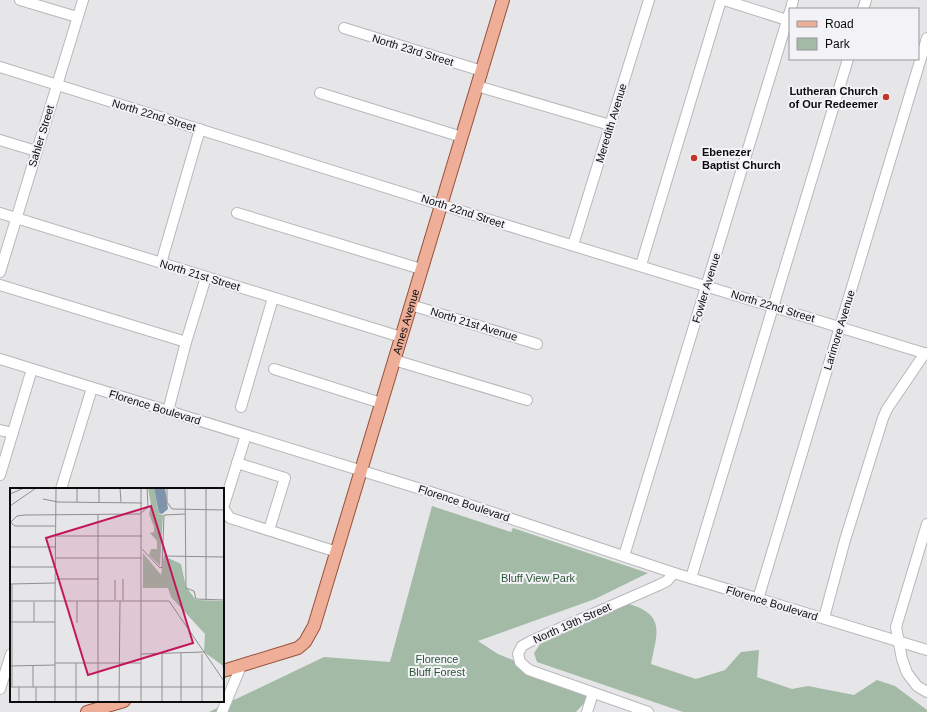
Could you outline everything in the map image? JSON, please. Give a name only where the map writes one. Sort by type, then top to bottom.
[{"type":"main road","name":"Ames Avenue","points":[[241,666],[298,648],[305,642],[318,616],[503,0]]},
{"type":"main road","points":[[224,671],[241,666]]},
{"type":"main road","points":[[87,712],[121,702]]},
{"type":"street","points":[[20,0],[77,17]]},
{"type":"street","name":"Sahler Street","points":[[0,272],[82,0]]},
{"type":"street","name":"Meredith Avenue","points":[[573,245],[649,0]]},
{"type":"street","points":[[641,265],[727,0],[789,15]]},
{"type":"street","name":"Fowler Avenue","points":[[624,556],[789,18]]},
{"type":"street","name":"North 23rd Street","points":[[344,28],[482,71]]},
{"type":"street","name":"Larimore Avenue","points":[[758,599],[927,38]]},
{"type":"street","points":[[691,578],[848,60]]},
{"type":"street","name":"North 22nd Street","points":[[0,67],[926,353]]},
{"type":"street","points":[[477,86],[610,125]]},
{"type":"street","points":[[320,93],[462,137]]},
{"type":"street","points":[[161,263],[200,129]]},
{"type":"street","points":[[0,140],[36,151]]},
{"type":"street","name":"North 21st Street","points":[[0,213],[401,337]]},
{"type":"street","points":[[237,213],[421,269]]},
{"type":"street","points":[[168,411],[186,342],[206,277]]},
{"type":"street","points":[[0,285],[186,342]]},
{"type":"street","points":[[241,407],[273,298]]},
{"type":"street","name":"North 21st Avenue","points":[[411,305],[537,344]]},
{"type":"street","points":[[824,618],[845,540],[886,409],[926,353]]},
{"type":"street","name":"Florence Boulevard","points":[[0,358],[92,388],[361,470],[674,573],[927,650]]},
{"type":"street","points":[[394,360],[526,400]]},
{"type":"street","points":[[0,475],[32,368]]},
{"type":"street","points":[[274,369],[381,403]]},
{"type":"street","points":[[61,488],[92,388]]},
{"type":"street","points":[[0,430],[13,433]]},
{"type":"street","points":[[224,505],[246,435]]},
{"type":"street","points":[[237,463],[285,478],[269,530]]},
{"type":"street","points":[[224,509],[230,518],[337,552]]},
{"type":"street","points":[[927,524],[896,627],[902,659],[910,678],[927,692]]},
{"type":"street","name":"North 19th Street","points":[[648,712],[529,670],[520,662],[518,652],[522,646],[531,641],[667,581],[674,573]]},
{"type":"street","points":[[0,689],[10,657]]},
{"type":"street","points":[[222,712],[241,666]]},
{"type":"street","points":[[587,712],[593,693]]},
{"type":"green space","name":"Florence Bluff Forest","points":[[432,506],[511,532],[513,528],[648,573],[595,599],[478,641],[498,654],[593,693],[576,712],[209,712],[324,657],[390,662]]},
{"type":"green space","points":[[629,604],[641,608],[654,620],[656,634],[651,664],[696,679],[725,670],[741,652],[759,650],[757,677],[792,689],[808,686],[854,695],[877,680],[895,686],[927,710],[927,712],[683,712],[537,662],[534,653],[540,644]]},
{"type":"place","name":"Lutheran Church of Our Redeemer","points":[[886,97]]},
{"type":"place","name":"Ebenezer Baptist Church","points":[[694,158]]},
{"type":"park label","name":"Bluff View Park","points":[[538,578]]}]
